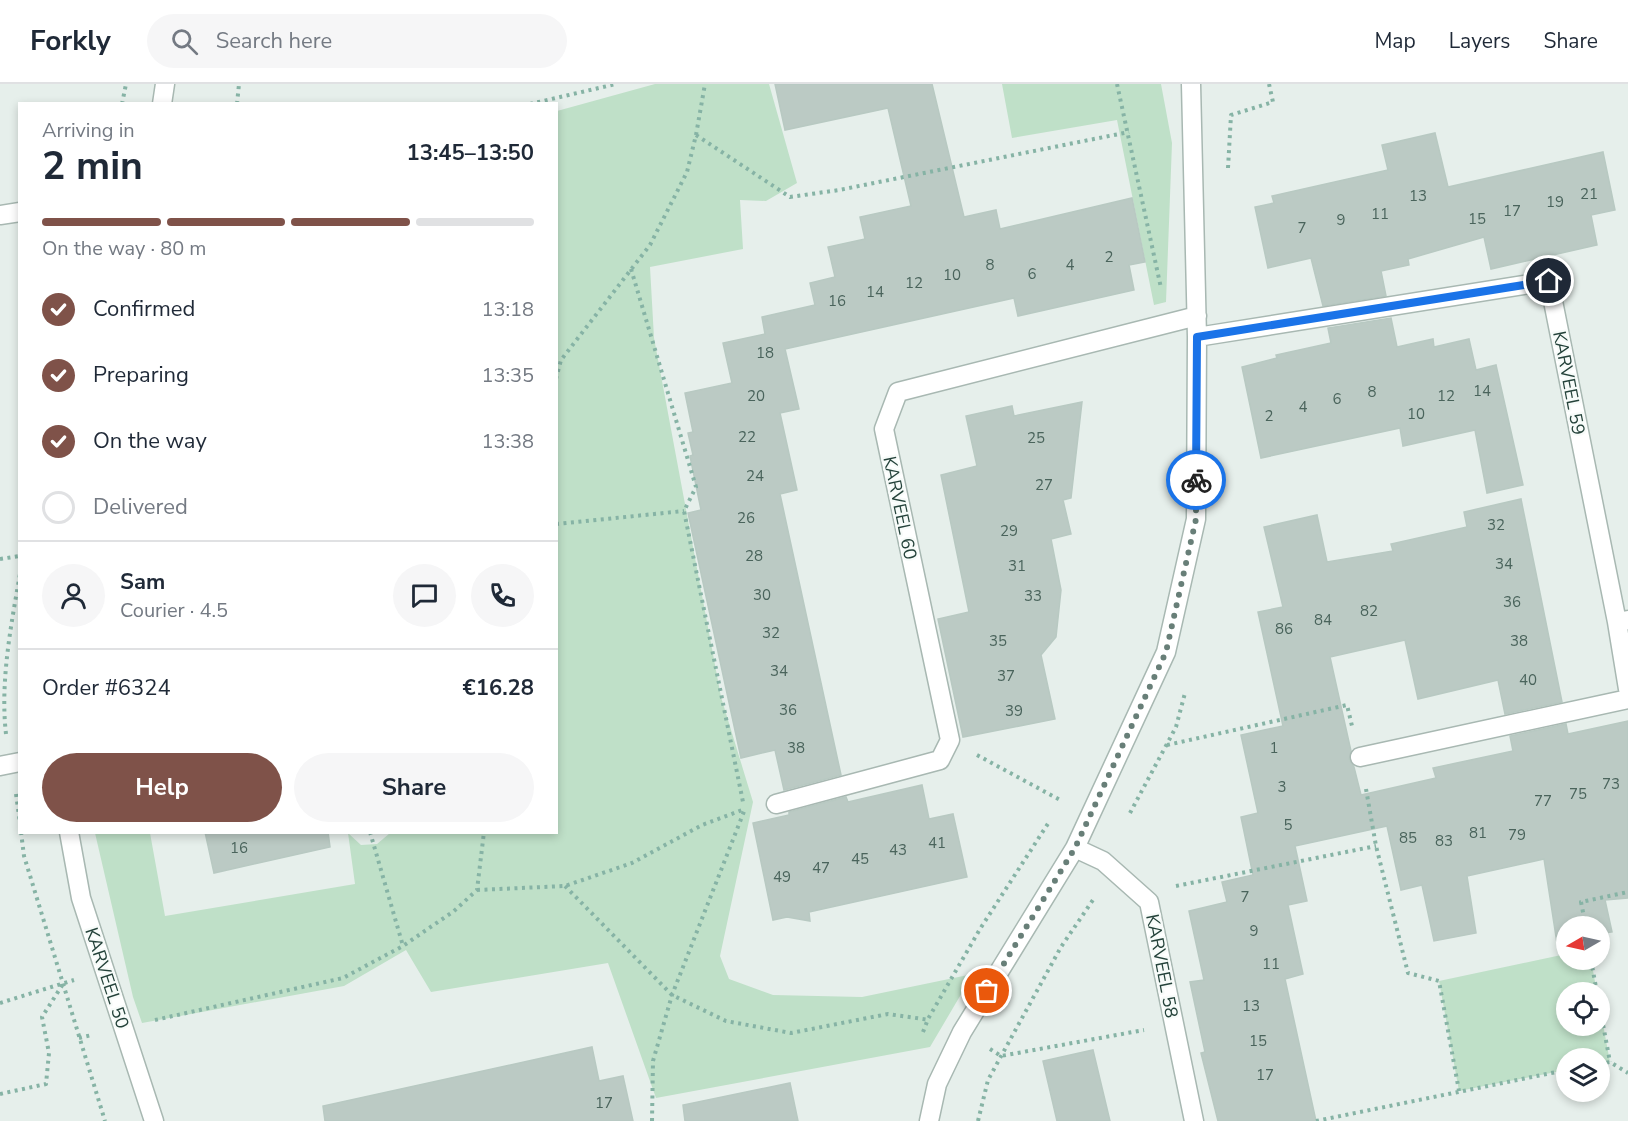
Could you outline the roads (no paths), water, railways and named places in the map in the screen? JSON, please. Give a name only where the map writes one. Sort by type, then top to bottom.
[{"type":"street","points":[[162,102],[165,84]]},
{"type":"street","points":[[929,1121],[937,1084],[962,1032],[1075,848],[1166,652],[1196,519],[1197,316],[1191,84]]},
{"type":"street","points":[[0,215],[18,212]]},
{"type":"street","name":"KARVEEL 59","points":[[1197,337],[1549,281],[1623,621],[1628,689]]},
{"type":"street","name":"KARVEEL 60","points":[[776,804],[940,760],[950,740],[884,429],[898,392],[1197,316]]},
{"type":"street","points":[[1360,757],[1628,699]]},
{"type":"street","name":"KARVEEL 50","points":[[69,834],[81,898],[154,1121]]},
{"type":"street","name":"KARVEEL 58","points":[[1075,848],[1103,861],[1149,902],[1194,1121]]}]
